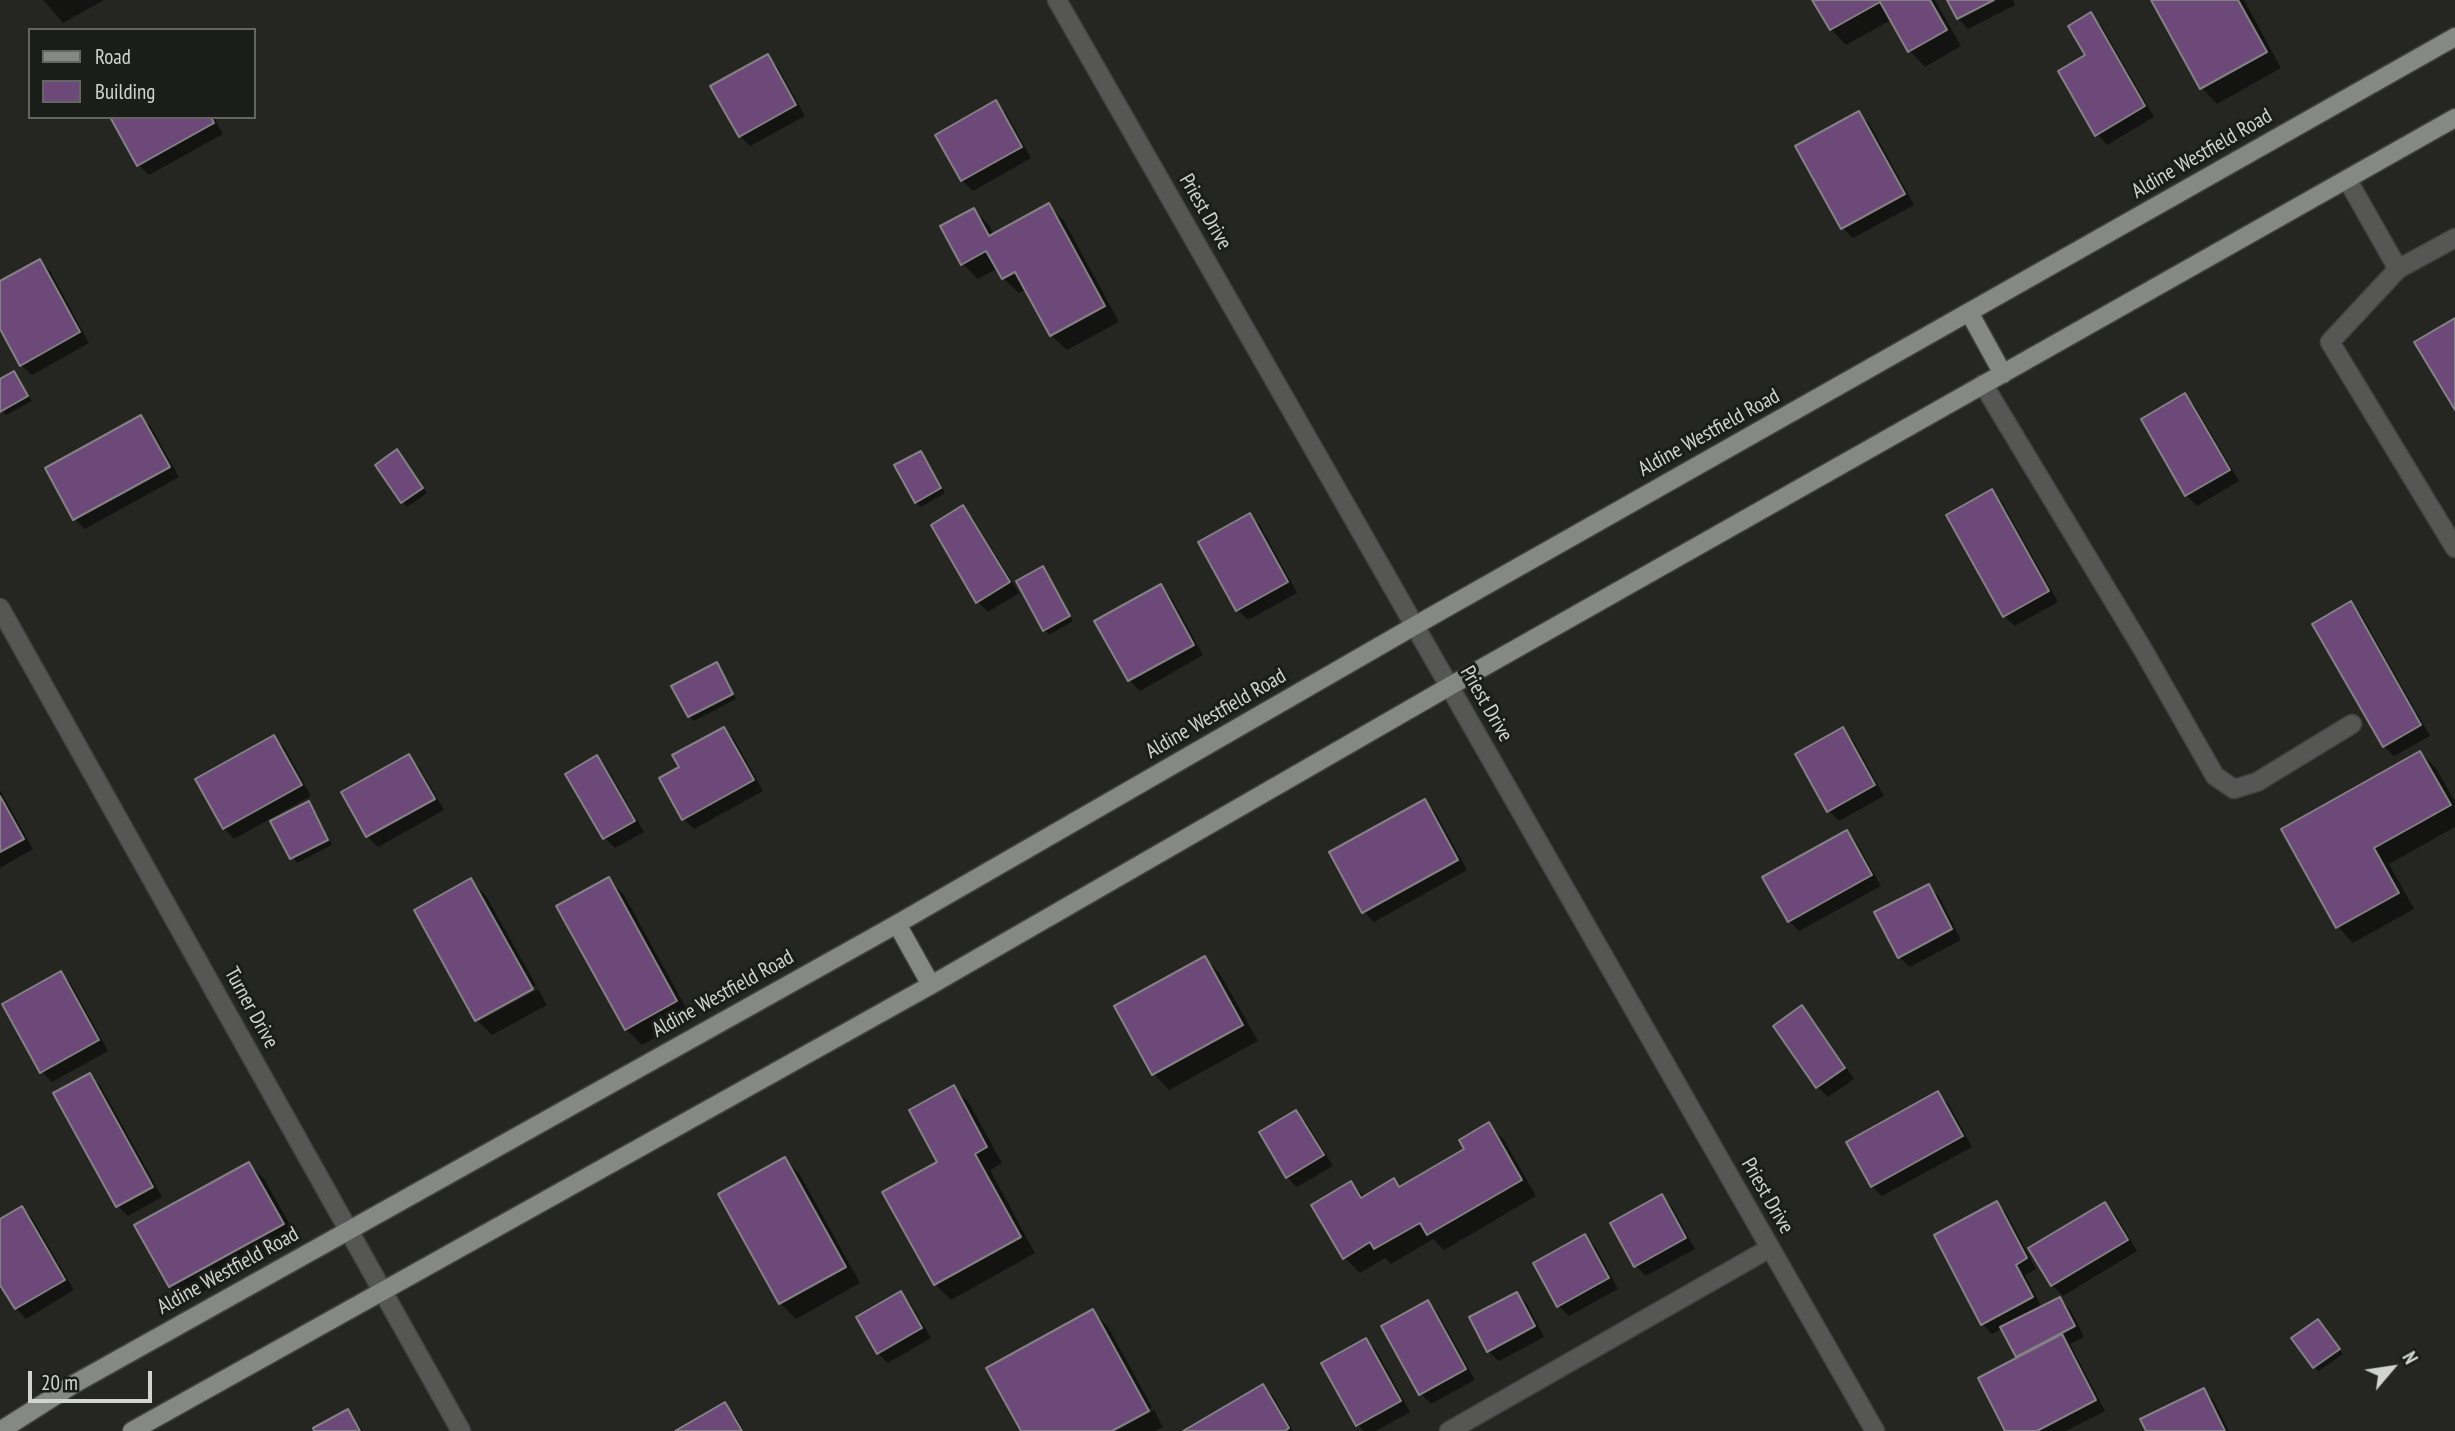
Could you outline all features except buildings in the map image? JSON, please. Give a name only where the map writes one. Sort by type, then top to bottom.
[{"type":"main road","name":"Aldine Westfield Road","points":[[0,1431],[74,1384],[897,924],[1416,625],[2455,37]]},
{"type":"main road","points":[[132,1431],[931,985],[1450,686],[2455,118]]},
{"type":"main road","points":[[1969,312],[2003,374]]},
{"type":"main road","points":[[897,924],[931,985]]},
{"type":"street","name":"Priest Drive","points":[[1057,0],[1875,1431]]},
{"type":"street","points":[[2347,179],[2398,269]]},
{"type":"street","points":[[2455,238],[2398,269],[2330,342],[2455,548]]},
{"type":"street","points":[[1983,384],[2142,648],[2215,776],[2234,789],[2257,782],[2352,724]]},
{"type":"street","name":"Turner Drive","points":[[0,608],[461,1431]]},
{"type":"street","points":[[1449,1431],[1770,1248]]}]
